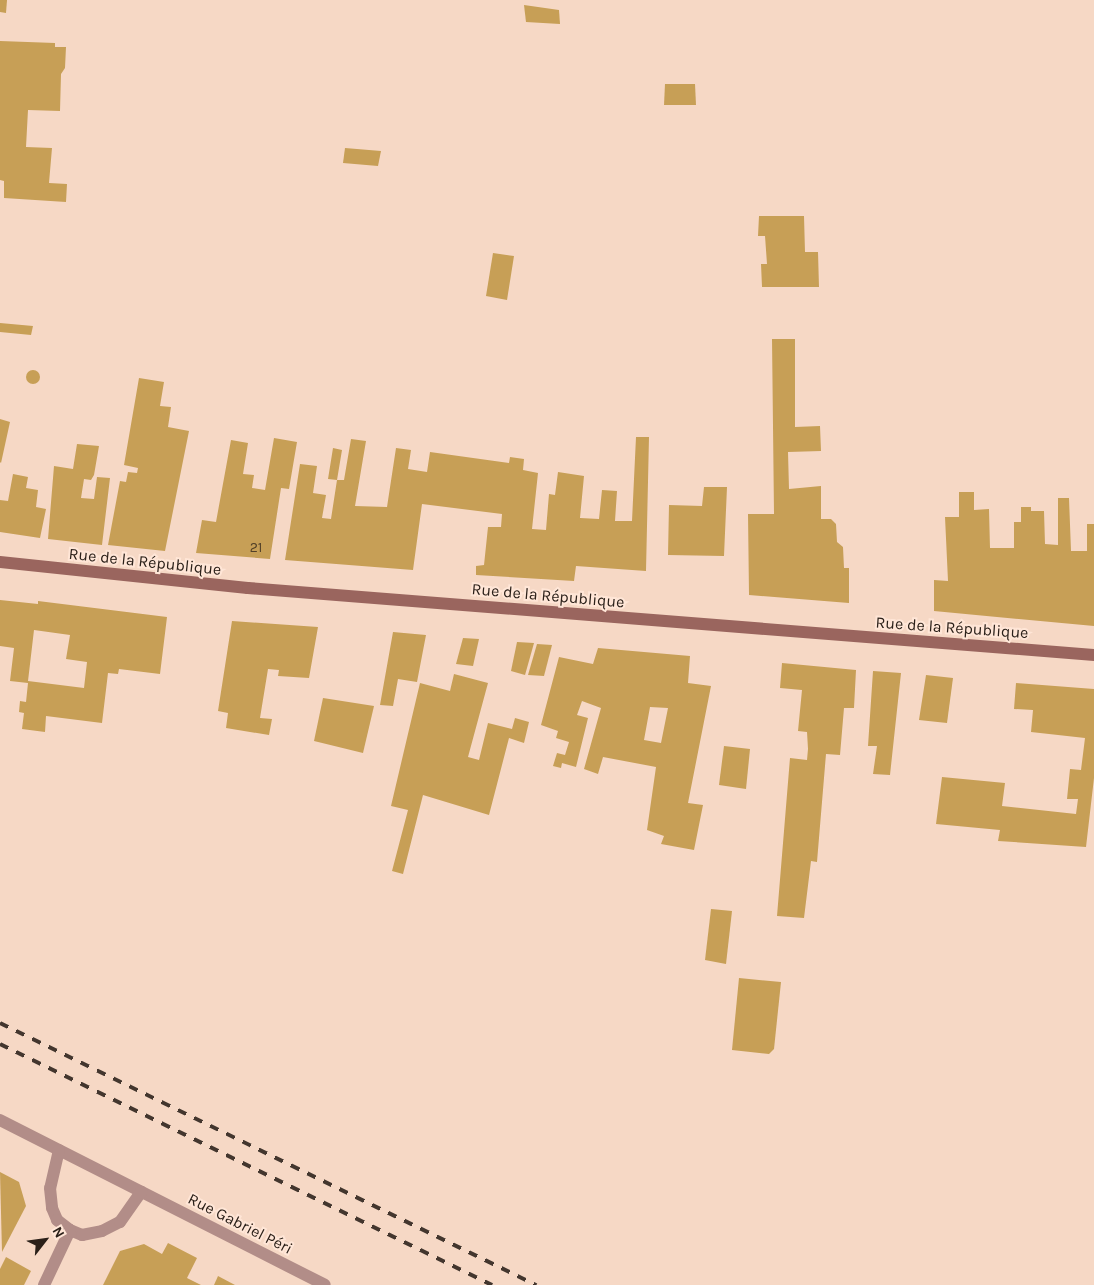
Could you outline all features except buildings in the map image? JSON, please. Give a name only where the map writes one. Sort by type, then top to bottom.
[{"type":"main road","name":"Rue de la République","points":[[0,562],[248,588],[1094,656]]},
{"type":"street","name":"Rue Gabriel Péri","points":[[0,1120],[325,1285]]},
{"type":"street","points":[[59,1150],[50,1188],[52,1208],[57,1220],[70,1230],[82,1235],[102,1231],[120,1222],[141,1192]]},
{"type":"street","points":[[44,1285],[70,1230]]},
{"type":"railway","points":[[0,1023],[536,1285]]},
{"type":"railway","points":[[0,1044],[492,1285]]}]
